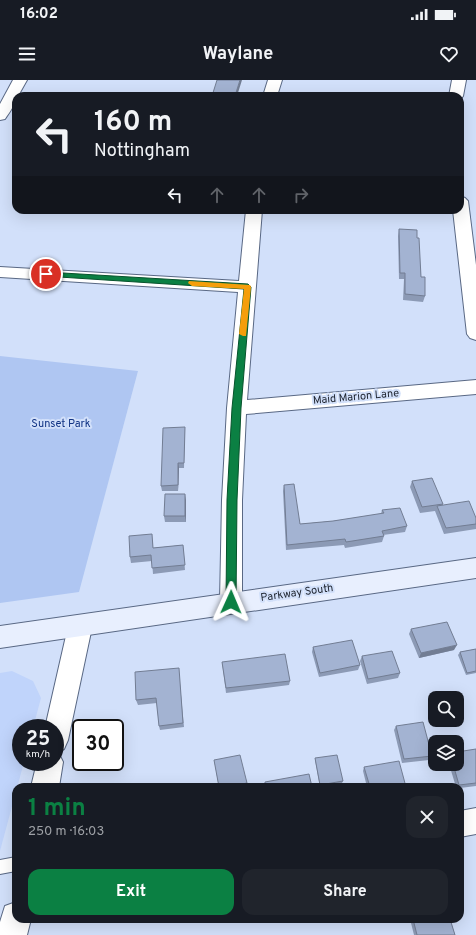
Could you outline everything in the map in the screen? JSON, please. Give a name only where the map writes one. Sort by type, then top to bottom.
[{"type":"main road","name":"Parkway South","points":[[0,637],[80,627],[231,602],[476,568]]},
{"type":"street","points":[[13,92],[20,80]]},
{"type":"street","points":[[271,92],[275,80]]},
{"type":"street","points":[[457,92],[459,80]]},
{"type":"street","points":[[0,116],[12,94]]},
{"type":"street","points":[[231,602],[232,500],[236,408],[254,214]]},
{"type":"street","points":[[462,214],[476,334]]},
{"type":"street","points":[[0,272],[248,287]]},
{"type":"street","name":"Maid Marion Lane","points":[[236,408],[476,387]]},
{"type":"street","points":[[60,719],[80,627]]},
{"type":"street","points":[[46,783],[48,771]]},
{"type":"street","points":[[464,823],[476,821]]},
{"type":"street","points":[[12,935],[15,923]]},
{"type":"lane","points":[[0,867],[12,865]]},
{"type":"shaded area","points":[[12,671],[33,681],[41,698],[35,719],[12,719],[12,771],[22,771],[18,783],[12,783],[12,806],[0,851],[0,673]]},
{"type":"green space","name":"Sunset Park","points":[[0,356],[138,371],[79,592],[0,603]]},
{"type":"building","points":[[217,80],[240,80],[236,92],[213,92]]},
{"type":"building","points":[[399,229],[417,230],[417,238],[419,238],[421,277],[425,277],[425,296],[405,294],[405,273],[400,273]]},
{"type":"building","points":[[185,427],[184,463],[178,463],[178,485],[161,486],[163,428]]},
{"type":"building","points":[[432,478],[443,504],[422,507],[412,481]]},
{"type":"building","points":[[294,484],[300,524],[333,521],[384,513],[382,510],[400,508],[407,526],[382,531],[384,536],[346,542],[345,539],[287,545],[284,485]]},
{"type":"building","points":[[165,494],[185,494],[185,516],[164,516]]},
{"type":"building","points":[[469,501],[476,518],[476,524],[446,528],[437,506]]},
{"type":"building","points":[[152,534],[153,548],[183,545],[185,565],[152,568],[151,555],[130,557],[129,536]]},
{"type":"building","points":[[447,622],[457,645],[421,653],[411,629]]},
{"type":"building","points":[[352,640],[360,665],[320,673],[313,647]]},
{"type":"building","points":[[476,649],[476,671],[467,673],[460,652]]},
{"type":"building","points":[[392,651],[400,673],[368,679],[362,656]]},
{"type":"building","points":[[285,654],[290,681],[226,688],[222,662]]},
{"type":"building","points":[[179,668],[183,723],[159,726],[156,698],[136,700],[135,672]]},
{"type":"building","points":[[423,722],[428,741],[428,756],[404,759],[396,726]]},
{"type":"building","points":[[476,749],[476,783],[464,784],[464,783],[458,783],[455,771],[464,771],[464,751]]},
{"type":"building","points":[[240,755],[247,783],[218,783],[214,760]]},
{"type":"building","points":[[337,755],[343,781],[320,783],[315,758]]},
{"type":"building","points":[[399,761],[405,783],[369,783],[364,767]]},
{"type":"building","points":[[309,774],[311,783],[265,783]]},
{"type":"building","points":[[414,923],[451,923],[455,935],[417,935]]},
{"type":"slow traffic","points":[[192,283],[248,287],[243,334]]},
{"type":"route","points":[[46,274],[248,287],[236,408],[232,500],[231,602]]}]
